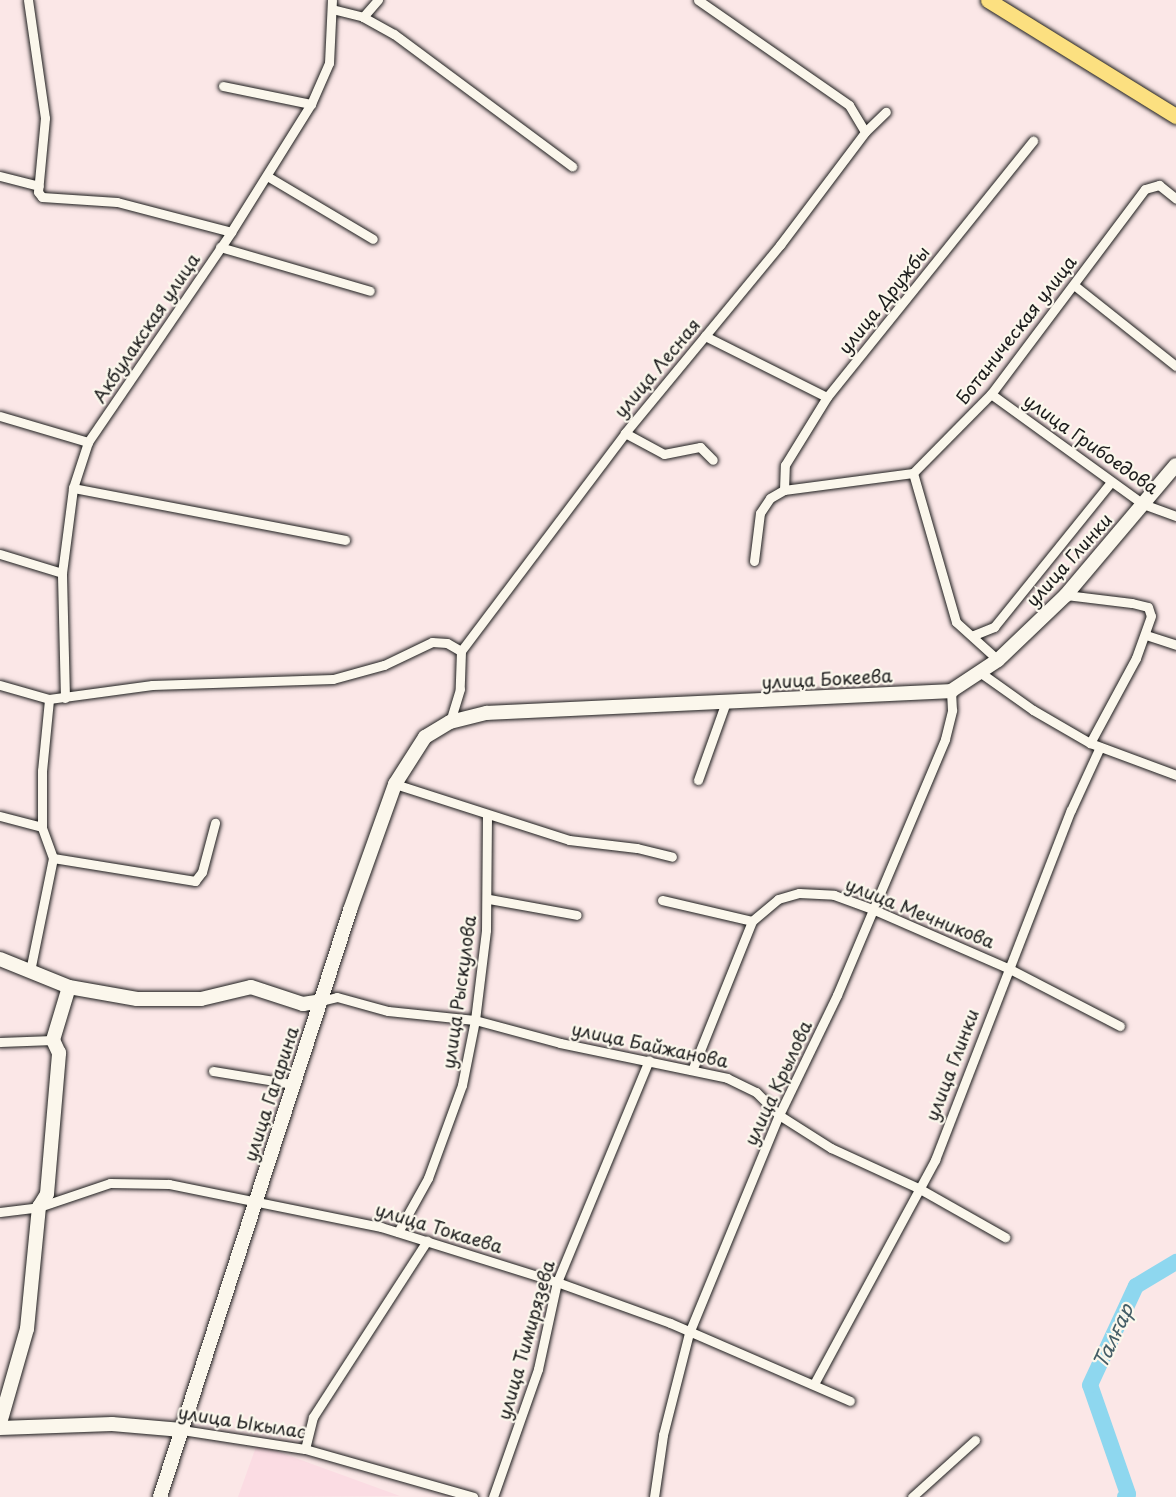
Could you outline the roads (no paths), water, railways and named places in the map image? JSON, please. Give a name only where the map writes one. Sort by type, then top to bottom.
[{"type":"main road","points":[[987,0],[1176,116]]},
{"type":"main road","name":"улица Глинки","points":[[981,673],[998,660],[1066,594],[1176,465]]},
{"type":"main road","name":"улица Бокеева","points":[[450,722],[487,713],[951,691],[981,673]]},
{"type":"main road","name":"улица Гагарина","points":[[160,1497],[292,1084],[395,784],[425,737],[450,722]]},
{"type":"main road","points":[[0,959],[69,987],[147,999],[201,999],[251,987],[303,1004],[321,1000]]},
{"type":"main road","points":[[0,1423],[27,1329],[39,1207],[47,1194],[59,1053],[53,1040],[69,987]]},
{"type":"main road","points":[[303,1004],[313,1025]]},
{"type":"main road","name":"улица Ыкылас","points":[[0,1428],[112,1424],[182,1430]]},
{"type":"street","points":[[28,0],[45,118],[38,192],[47,200],[117,201],[231,232]]},
{"type":"street","points":[[363,17],[378,0]]},
{"type":"street","points":[[698,0],[849,105],[865,132]]},
{"type":"street","points":[[332,4],[363,17],[394,34],[572,166]]},
{"type":"street","name":"Акбулакская улица","points":[[65,698],[62,573],[72,488],[88,442],[231,232],[310,104],[329,63],[332,4]]},
{"type":"street","points":[[223,86],[310,104]]},
{"type":"street","name":"улица Лесная","points":[[461,651],[625,433],[705,336],[865,132],[886,112]]},
{"type":"street","name":"улица Дружбы","points":[[784,490],[785,465],[827,397],[1033,141]]},
{"type":"street","points":[[0,176],[39,186]]},
{"type":"street","points":[[267,176],[373,239]]},
{"type":"street","name":"Ботаническая улица","points":[[913,472],[991,394],[1152,184],[1176,199]]},
{"type":"street","points":[[220,247],[370,291]]},
{"type":"street","points":[[1074,285],[1176,366]]},
{"type":"street","points":[[705,336],[827,397]]},
{"type":"street","name":"улица Грибоедова","points":[[991,394],[1111,483],[1143,504],[1176,516]]},
{"type":"street","points":[[0,416],[88,442]]},
{"type":"street","points":[[625,433],[664,454],[700,447],[713,460]]},
{"type":"street","points":[[754,561],[760,513],[770,498],[784,490],[913,472],[956,622],[974,635],[998,660]]},
{"type":"street","points":[[974,635],[994,627],[1111,483]]},
{"type":"street","points":[[72,488],[345,540]]},
{"type":"street","points":[[0,554],[62,573]]},
{"type":"street","points":[[1066,594],[1148,607],[1150,616],[1146,635],[1176,645]]},
{"type":"street","name":"улица Глинки","points":[[814,1384],[935,1160],[1095,745],[1146,635]]},
{"type":"street","points":[[0,685],[49,699],[152,685],[333,679],[384,665],[432,642],[447,643],[461,651],[460,689],[450,722]]},
{"type":"street","points":[[981,673],[1033,710],[1095,745],[1176,774]]},
{"type":"street","name":"улица Крылова","points":[[654,1497],[663,1435],[689,1333],[779,1115],[837,995],[945,739],[952,710],[951,691]]},
{"type":"street","points":[[30,971],[53,858],[42,827],[42,771],[49,699]]},
{"type":"street","points":[[698,780],[726,702]]},
{"type":"street","points":[[395,784],[569,840],[637,848],[672,857]]},
{"type":"street","name":"улица Рыскулова","points":[[398,1232],[428,1178],[462,1085],[476,1020],[489,899],[487,815]]},
{"type":"street","points":[[0,816],[42,827]]},
{"type":"street","points":[[53,858],[195,881],[202,872],[215,823]]},
{"type":"street","name":"улица Мечникова","points":[[693,1068],[752,921],[777,899],[799,893],[834,895],[872,909],[1008,968],[1120,1026]]},
{"type":"street","points":[[489,899],[577,915]]},
{"type":"street","points":[[662,900],[752,921]]},
{"type":"street","name":"улица Байжанова","points":[[321,1000],[337,997],[388,1011],[476,1020],[560,1043],[693,1068],[728,1078],[756,1092],[779,1115],[831,1148],[920,1189],[1005,1237]]},
{"type":"street","points":[[0,1042],[53,1040]]},
{"type":"street","name":"улица Тимирязева","points":[[493,1497],[538,1369],[557,1282],[649,1060]]},
{"type":"street","points":[[213,1071],[292,1084]]},
{"type":"street","name":"улица Токаева","points":[[0,1212],[39,1207],[110,1183],[169,1184],[398,1232],[557,1282],[689,1333],[850,1401]]},
{"type":"street","points":[[305,1449],[313,1418],[427,1241]]},
{"type":"street","name":"улица Ыкылас","points":[[182,1430],[305,1449],[473,1497]]},
{"type":"street","points":[[912,1497],[975,1440]]},
{"type":"waterway","name":"Талғар","points":[[1125,1497],[1128,1494],[1090,1385],[1136,1286],[1176,1262]]}]
